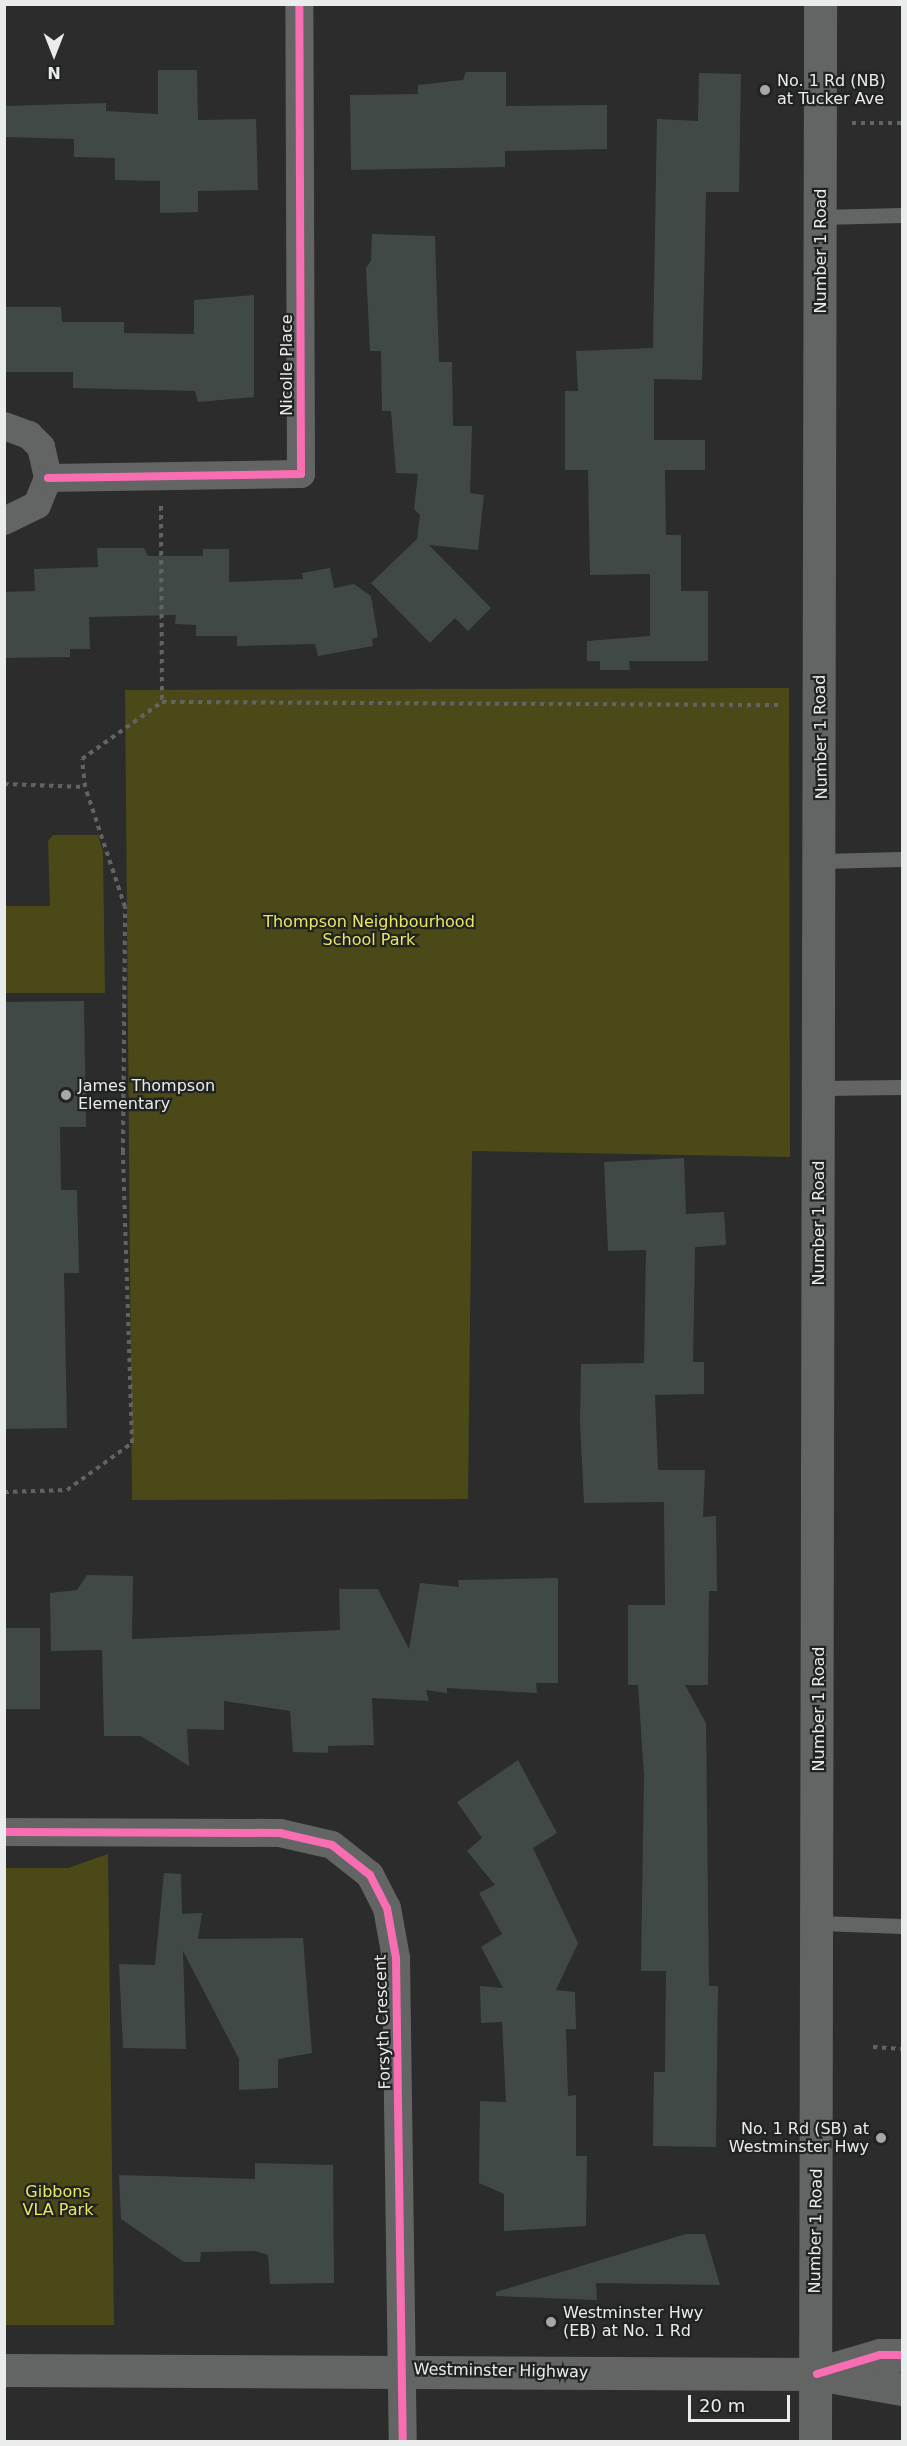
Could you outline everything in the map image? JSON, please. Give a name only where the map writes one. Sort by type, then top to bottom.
[{"type":"main road","name":"Number 1 Road","points":[[815,2442],[819,1923],[820,4]]},
{"type":"main road","name":"Westminster Highway","points":[[817,2374],[880,2355],[903,2355]]},
{"type":"main road","name":"Westminster Highway","points":[[4,2370],[817,2374],[903,2389]]},
{"type":"street","name":"Nicolle Place","points":[[48,478],[161,474],[301,474],[299,4]]},
{"type":"street","points":[[4,426],[29,435],[41,447],[48,478],[37,505],[4,521]]},
{"type":"street","name":"Forsyth Crescent","points":[[4,1832],[280,1833],[332,1845],[370,1875],[387,1908],[396,1958],[404,2371],[403,2442]]},
{"type":"lane","points":[[821,217],[903,215]]},
{"type":"lane","points":[[821,861],[903,859]]},
{"type":"lane","points":[[820,1088],[903,1087]]},
{"type":"lane","points":[[819,1923],[903,1926]]},
{"type":"path","points":[[821,124],[903,123]]},
{"type":"path","points":[[161,474],[162,702]]},
{"type":"path","points":[[4,1492],[67,1490],[132,1443],[123,1152],[125,907],[86,787],[82,759],[162,702],[781,705]]},
{"type":"path","points":[[4,784],[86,787]]},
{"type":"path","points":[[873,2047],[903,2049]]},
{"type":"green space","name":"Thompson Neighbourhood School Park","points":[[789,688],[790,1157],[472,1151],[468,1499],[132,1500],[125,690]]},
{"type":"green space","points":[[53,835],[98,835],[103,852],[105,993],[5,993],[5,906],[50,906],[48,841]]},
{"type":"green space","name":"Gibbons VLA Park","points":[[108,1854],[114,2325],[5,2325],[5,1868],[68,1868]]},
{"type":"building","points":[[158,70],[197,70],[198,120],[256,119],[258,190],[198,191],[198,212],[160,213],[160,181],[115,180],[115,158],[74,157],[74,139],[4,137],[4,106],[106,103],[106,111],[158,114]]},
{"type":"building","points":[[466,72],[506,72],[506,106],[607,105],[607,149],[505,151],[505,167],[351,170],[350,95],[418,94],[418,85],[463,80]]},
{"type":"building","points":[[699,73],[741,74],[739,192],[706,192],[702,380],[654,379],[654,440],[705,440],[705,470],[665,470],[666,535],[681,535],[681,591],[708,591],[708,661],[629,661],[630,670],[600,670],[600,661],[587,661],[587,641],[650,636],[650,574],[590,575],[588,470],[565,470],[565,391],[578,391],[576,351],[653,348],[657,119],[698,121]]},
{"type":"building","points":[[372,234],[435,236],[439,362],[452,362],[453,426],[472,426],[470,493],[484,495],[478,550],[429,545],[491,608],[468,631],[455,618],[430,643],[371,583],[417,539],[420,515],[414,509],[418,474],[396,473],[391,411],[382,411],[381,351],[370,351],[366,268],[371,261]]},
{"type":"building","points":[[254,295],[254,397],[198,402],[195,391],[73,388],[73,372],[6,372],[6,307],[61,307],[62,322],[124,322],[124,333],[194,334],[194,300]]},
{"type":"building","points":[[97,548],[144,548],[148,556],[203,556],[203,549],[229,549],[229,582],[303,579],[302,573],[330,568],[334,588],[354,584],[371,596],[378,637],[372,639],[373,646],[318,656],[315,644],[237,646],[237,636],[196,636],[196,625],[175,624],[176,615],[89,617],[90,649],[70,649],[70,657],[4,658],[4,592],[35,591],[34,569],[98,567]]},
{"type":"building","points":[[84,1001],[86,1127],[60,1127],[61,1190],[77,1190],[79,1273],[64,1273],[67,1428],[4,1429],[4,1002]]},
{"type":"building","points":[[684,1158],[686,1214],[724,1212],[726,1245],[695,1247],[693,1362],[704,1362],[704,1394],[655,1395],[658,1470],[705,1470],[703,1517],[716,1516],[717,1591],[709,1591],[708,1685],[685,1685],[706,1723],[709,1986],[718,1986],[716,2147],[653,2146],[654,2072],[665,2072],[666,1971],[641,1971],[644,1775],[638,1685],[628,1685],[628,1605],[665,1605],[664,1502],[584,1503],[580,1423],[581,1364],[644,1363],[646,1250],[608,1251],[604,1162]]},
{"type":"building","points":[[87,1575],[133,1576],[132,1639],[340,1630],[339,1589],[378,1589],[409,1649],[420,1583],[459,1587],[458,1580],[558,1578],[558,1683],[536,1683],[537,1693],[447,1688],[447,1693],[426,1690],[429,1701],[372,1698],[374,1745],[328,1746],[328,1753],[293,1752],[290,1711],[224,1701],[224,1730],[187,1729],[189,1766],[141,1736],[104,1736],[102,1650],[51,1651],[50,1593],[77,1590]]},
{"type":"building","points":[[4,1628],[40,1628],[40,1709],[4,1709]]},
{"type":"building","points":[[518,1760],[557,1833],[533,1848],[578,1943],[556,1990],[575,1992],[576,2029],[566,2029],[568,2096],[576,2095],[576,2156],[587,2156],[586,2226],[504,2231],[504,2194],[479,2183],[480,2101],[506,2102],[502,2022],[481,2023],[480,1986],[503,1988],[481,1947],[502,1934],[479,1893],[495,1885],[467,1851],[482,1838],[457,1802]]},
{"type":"building","points":[[164,1873],[181,1874],[182,1914],[202,1913],[198,1939],[303,1938],[312,2053],[278,2059],[278,2088],[239,2090],[239,2059],[183,1951],[186,2049],[123,2048],[119,1964],[155,1965]]},
{"type":"building","points":[[255,2163],[333,2165],[334,2283],[270,2284],[268,2255],[255,2251],[201,2252],[200,2262],[184,2262],[121,2219],[119,2175],[255,2179]]},
{"type":"building","points":[[686,2234],[705,2234],[720,2285],[596,2283],[597,2300],[496,2296],[496,2292]]},
{"type":"cycle path","points":[[48,478],[301,474],[299,4]]},
{"type":"cycle path","points":[[4,1832],[280,1833],[332,1845],[370,1875],[387,1908],[396,1958],[403,2442]]},
{"type":"cycle path","points":[[817,2374],[880,2355],[902,2355]]},
{"type":"place","name":"No. 1 Rd (NB) at Tucker Ave","points":[[765,90]]},
{"type":"place","name":"James Thompson Elementary","points":[[66,1095]]},
{"type":"place","name":"No. 1 Rd (SB) at Westminster Hwy","points":[[881,2138]]},
{"type":"place","name":"Westminster Hwy (EB) at No. 1 Rd","points":[[551,2322]]}]
